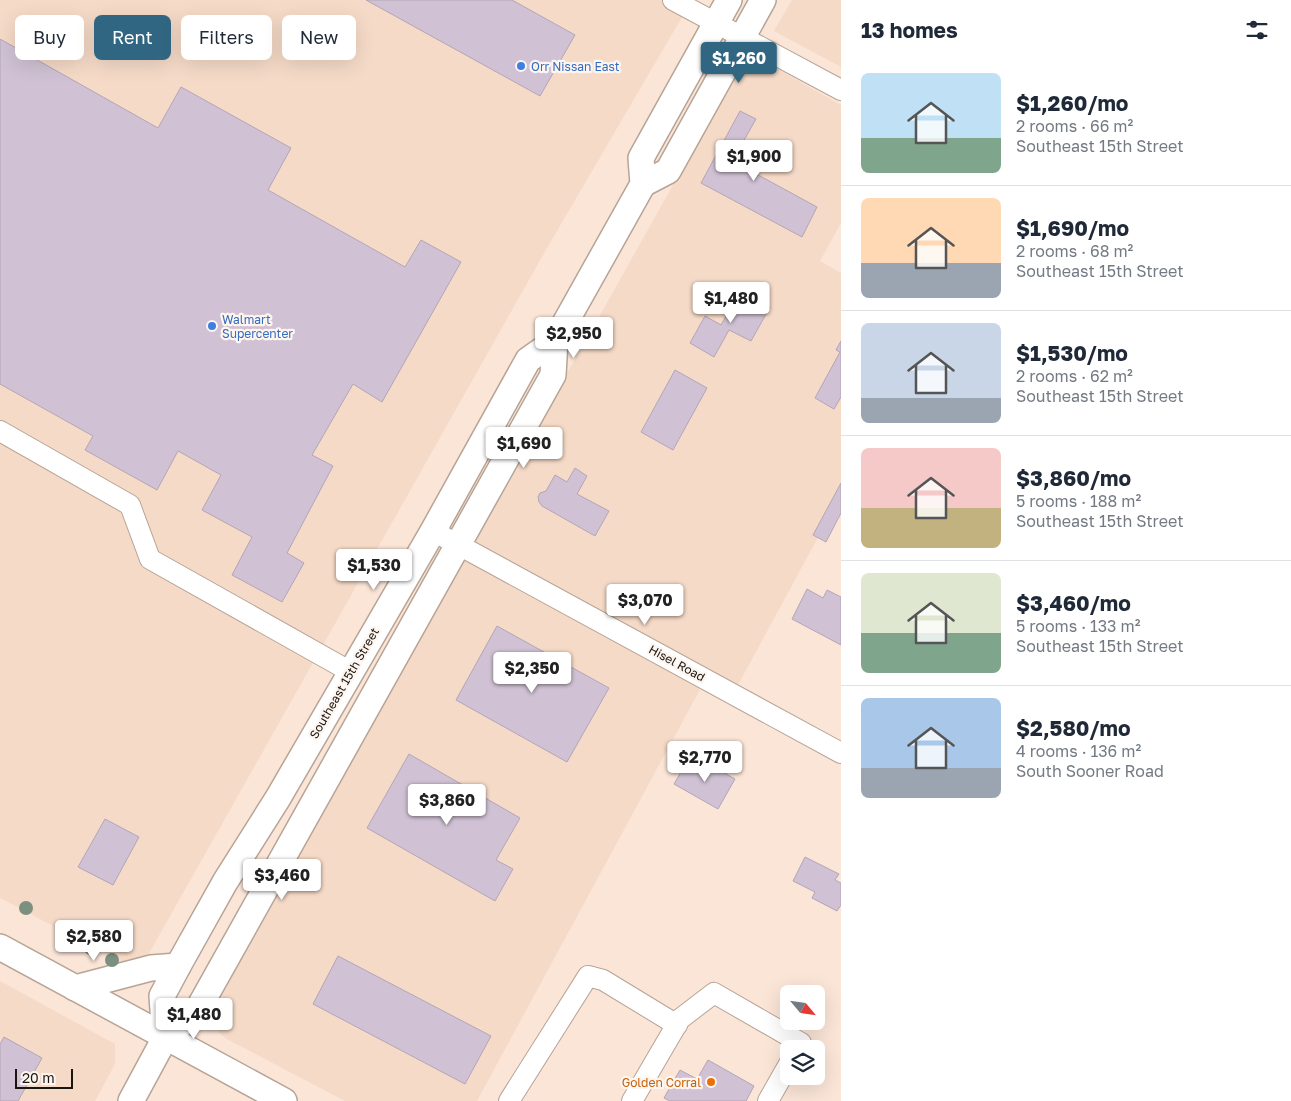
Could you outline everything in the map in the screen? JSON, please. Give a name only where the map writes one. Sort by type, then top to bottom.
[{"type":"main road","points":[[729,0],[641,158],[643,184],[668,171],[763,0]]},
{"type":"main road","name":"Southeast 15th Street","points":[[165,1038],[162,996],[225,882],[278,798],[433,531],[528,360],[555,341],[643,184]]},
{"type":"main road","name":"Southeast 15th Street","points":[[131,1101],[165,1038],[197,1011],[459,544],[553,375],[555,341]]},
{"type":"main road","points":[[351,672],[378,687]]},
{"type":"main road","points":[[0,947],[284,1101]]},
{"type":"main road","points":[[75,988],[151,968],[178,966]]},
{"type":"street","points":[[673,0],[841,90]]},
{"type":"street","points":[[0,431],[130,505],[150,559],[351,672]]},
{"type":"street","name":"Hisel Road","points":[[433,531],[841,753]]},
{"type":"street","points":[[509,1101],[588,976],[604,980],[677,1025]]},
{"type":"street","points":[[632,1101],[680,1019],[714,993],[796,1040]]},
{"type":"street","points":[[768,1101],[780,1080]]},
{"type":"shaded area","points":[[0,0],[692,0],[547,248],[139,971],[0,898]]},
{"type":"shaded area","points":[[792,0],[841,0],[841,67],[774,31]]},
{"type":"shaded area","points":[[753,62],[779,70],[841,105],[841,223],[820,261],[841,273],[841,495],[738,685],[710,671],[477,1101],[345,1101],[219,1033],[214,1013],[216,1001],[456,576],[542,417],[734,76],[739,68],[746,63]]},
{"type":"shaded area","points":[[0,981],[115,1044],[115,1064],[95,1101],[0,1101]]},
{"type":"building","name":"Orr Nissan East","points":[[366,0],[512,0],[575,35],[540,96]]},
{"type":"building","name":"Walmart Supercenter","points":[[0,39],[15,47],[15,60],[37,60],[158,128],[181,87],[291,148],[268,190],[405,267],[421,240],[461,262],[382,402],[353,384],[312,455],[333,466],[287,553],[304,563],[282,602],[232,575],[252,537],[202,510],[221,475],[178,451],[157,490],[85,450],[93,436],[0,384]]},
{"type":"building","points":[[740,111],[756,119],[743,142],[759,150],[749,170],[817,207],[802,237],[701,183]]},
{"type":"building","points":[[740,292],[770,307],[751,341],[729,330],[714,357],[690,343],[705,316],[721,325]]},
{"type":"building","points":[[841,341],[841,397],[834,409],[815,398],[840,352],[836,350]]},
{"type":"building","points":[[675,370],[707,388],[673,450],[641,432]]},
{"type":"building","points":[[575,468],[587,476],[577,494],[609,511],[595,536],[542,506],[539,502],[538,497],[540,493],[546,491],[555,475],[567,482]]},
{"type":"building","points":[[841,483],[841,513],[826,542],[813,535]]},
{"type":"building","points":[[807,589],[823,598],[827,590],[841,597],[841,645],[792,619]]},
{"type":"building","points":[[497,626],[609,688],[567,762],[456,700]]},
{"type":"building","points":[[409,754],[520,818],[496,860],[513,869],[495,901],[367,828]]},
{"type":"building","points":[[689,758],[710,770],[712,766],[735,779],[718,809],[674,784]]},
{"type":"building","points":[[105,819],[139,837],[113,885],[78,867]]},
{"type":"building","points":[[805,857],[839,874],[835,880],[841,883],[841,905],[837,911],[812,898],[815,892],[793,881]]},
{"type":"building","points":[[338,956],[491,1036],[465,1084],[313,1004]]},
{"type":"building","points":[[4,1037],[42,1058],[18,1101],[0,1101],[0,1044]]},
{"type":"building","name":"Golden Corral","points":[[708,1060],[754,1086],[746,1101],[670,1101],[664,1098],[680,1070],[697,1079]]},
{"type":"place","name":"Orr Nissan East","points":[[521,66]]},
{"type":"place","name":"Walmart Supercenter","points":[[212,326]]},
{"type":"place","name":"Golden Corral","points":[[711,1082]]}]
